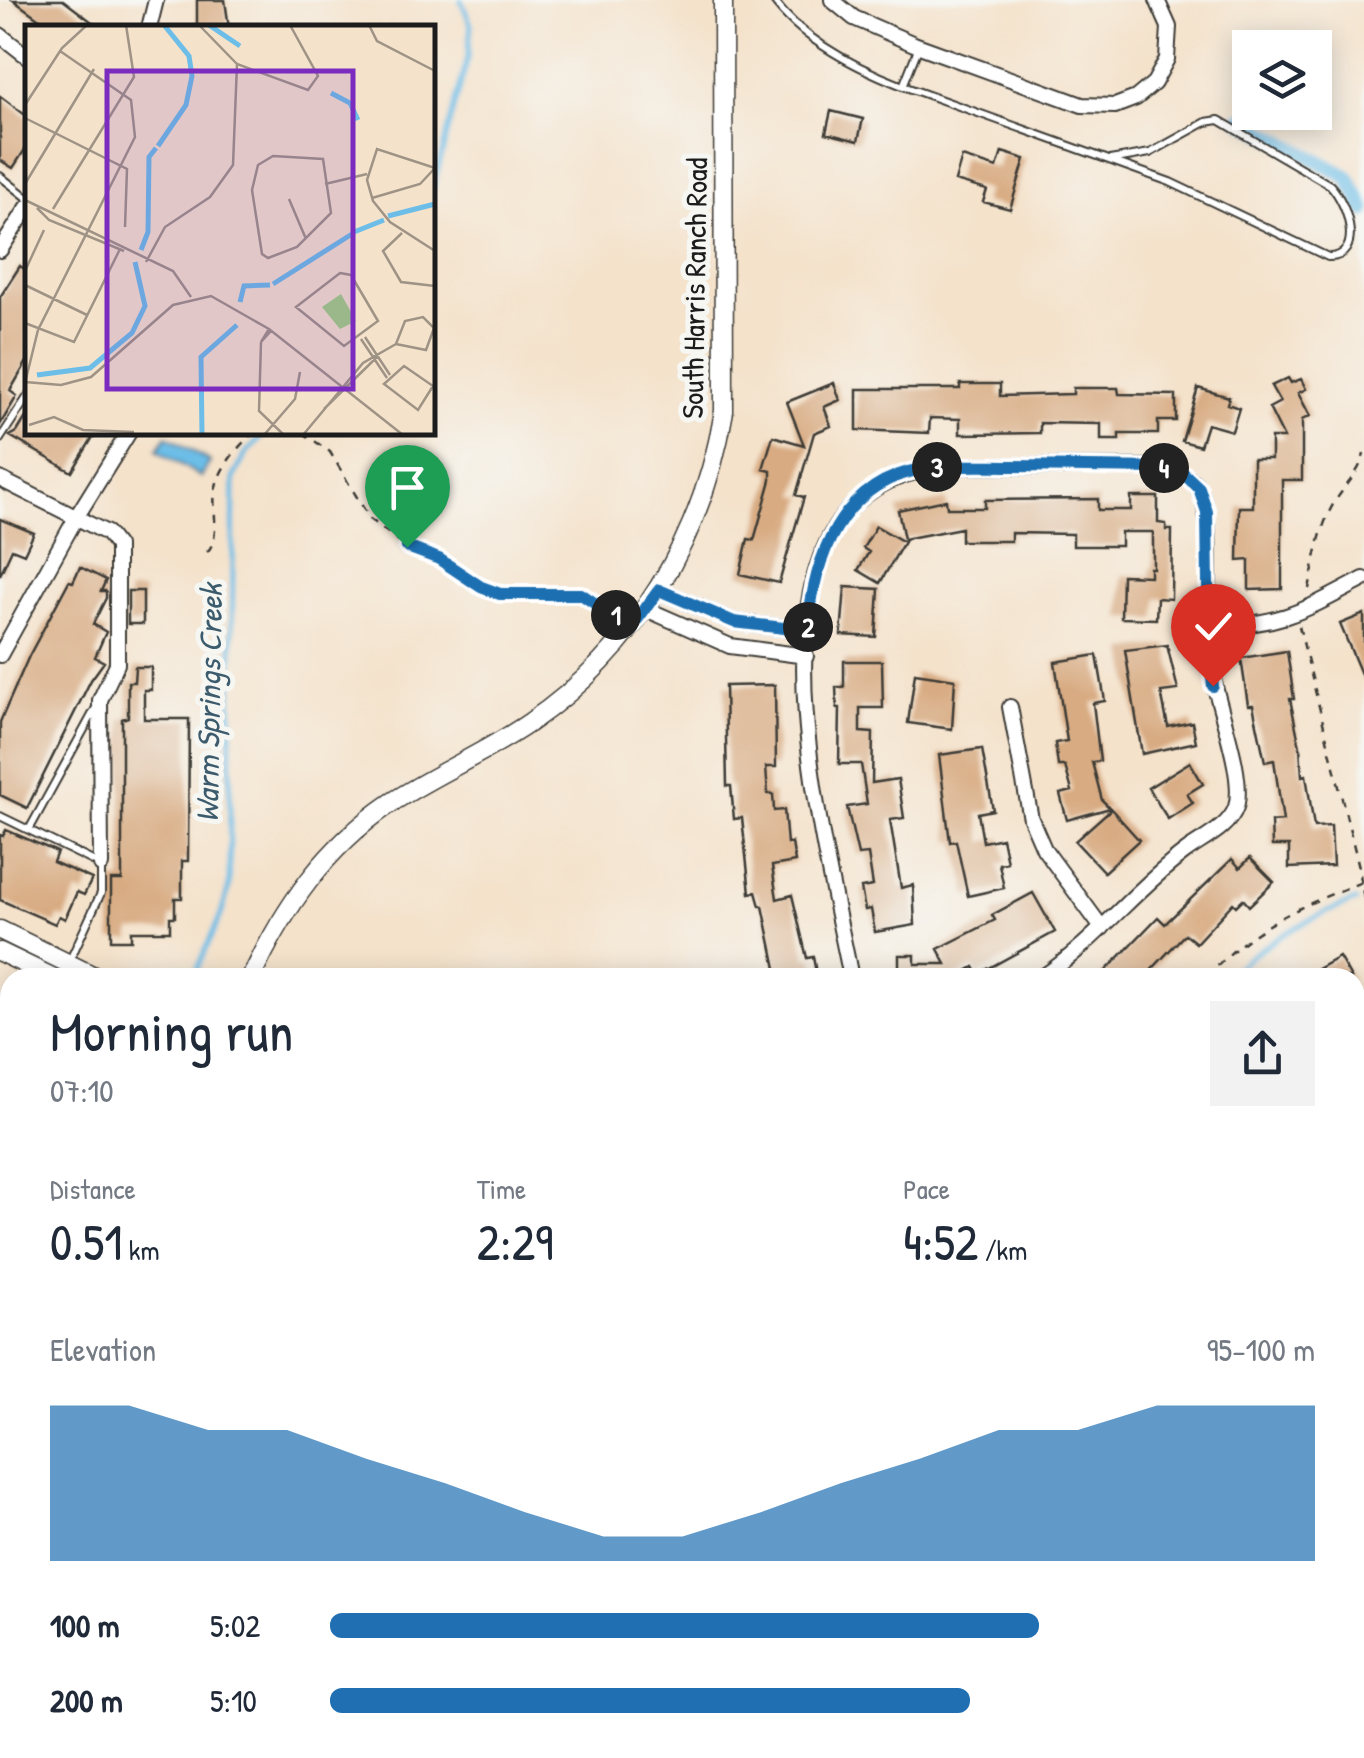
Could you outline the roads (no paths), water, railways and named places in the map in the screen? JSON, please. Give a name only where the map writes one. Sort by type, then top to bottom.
[{"type":"street","points":[[150,25],[156,0]]},
{"type":"street","name":"South Harris Ranch Road","points":[[256,968],[292,900],[323,860],[357,828],[393,802],[526,725],[569,694],[646,609],[696,518],[718,448],[724,412],[723,0]]},
{"type":"street","points":[[832,0],[854,18],[919,46],[1082,105],[1115,106],[1136,98],[1154,83],[1167,59],[1169,27],[1157,0]]},
{"type":"street","points":[[0,35],[25,54]]},
{"type":"street","points":[[0,250],[25,212]]},
{"type":"street","points":[[0,656],[77,516],[127,435]]},
{"type":"street","points":[[850,968],[819,823],[807,715],[806,656],[816,568],[840,521],[866,494],[900,475],[951,466],[1161,468],[1183,473],[1199,488],[1207,512],[1213,686],[1239,785],[1235,809],[1224,825],[1165,867],[1102,928],[1053,968]]},
{"type":"street","points":[[0,479],[77,516],[113,539],[118,558],[117,664],[100,700],[101,865]]},
{"type":"street","points":[[1208,626],[1275,622],[1364,579]]},
{"type":"street","points":[[659,590],[734,622],[808,631]]},
{"type":"street","points":[[646,609],[730,646],[806,656]]},
{"type":"street","points":[[1010,707],[1031,819],[1044,849],[1102,928]]},
{"type":"street","points":[[0,930],[70,968]]},
{"type":"street","points":[[0,952],[33,968]]},
{"type":"lane","points":[[773,0],[819,42],[871,74],[1181,187],[1328,256],[1340,257],[1356,244],[1356,230],[1340,196],[1330,186],[1220,120],[1206,122],[1150,153],[1110,160]]},
{"type":"lane","points":[[903,86],[919,46]]},
{"type":"lane","points":[[0,176],[25,196]]},
{"type":"lane","points":[[0,439],[25,401]]},
{"type":"lane","points":[[29,830],[100,700]]},
{"type":"lane","points":[[0,816],[101,865],[101,892],[75,968]]},
{"type":"water","points":[[167,436],[210,462],[201,477],[157,450]]},
{"type":"waterway","name":"Warm Springs Creek","points":[[435,180],[468,57],[471,25],[461,0]]},
{"type":"waterway","points":[[1261,130],[1348,177],[1364,210]]},
{"type":"waterway","name":"Warm Springs Creek","points":[[197,968],[229,887],[234,477],[247,452],[263,435]]},
{"type":"waterway","points":[[1236,968],[1286,933],[1356,901]]}]
